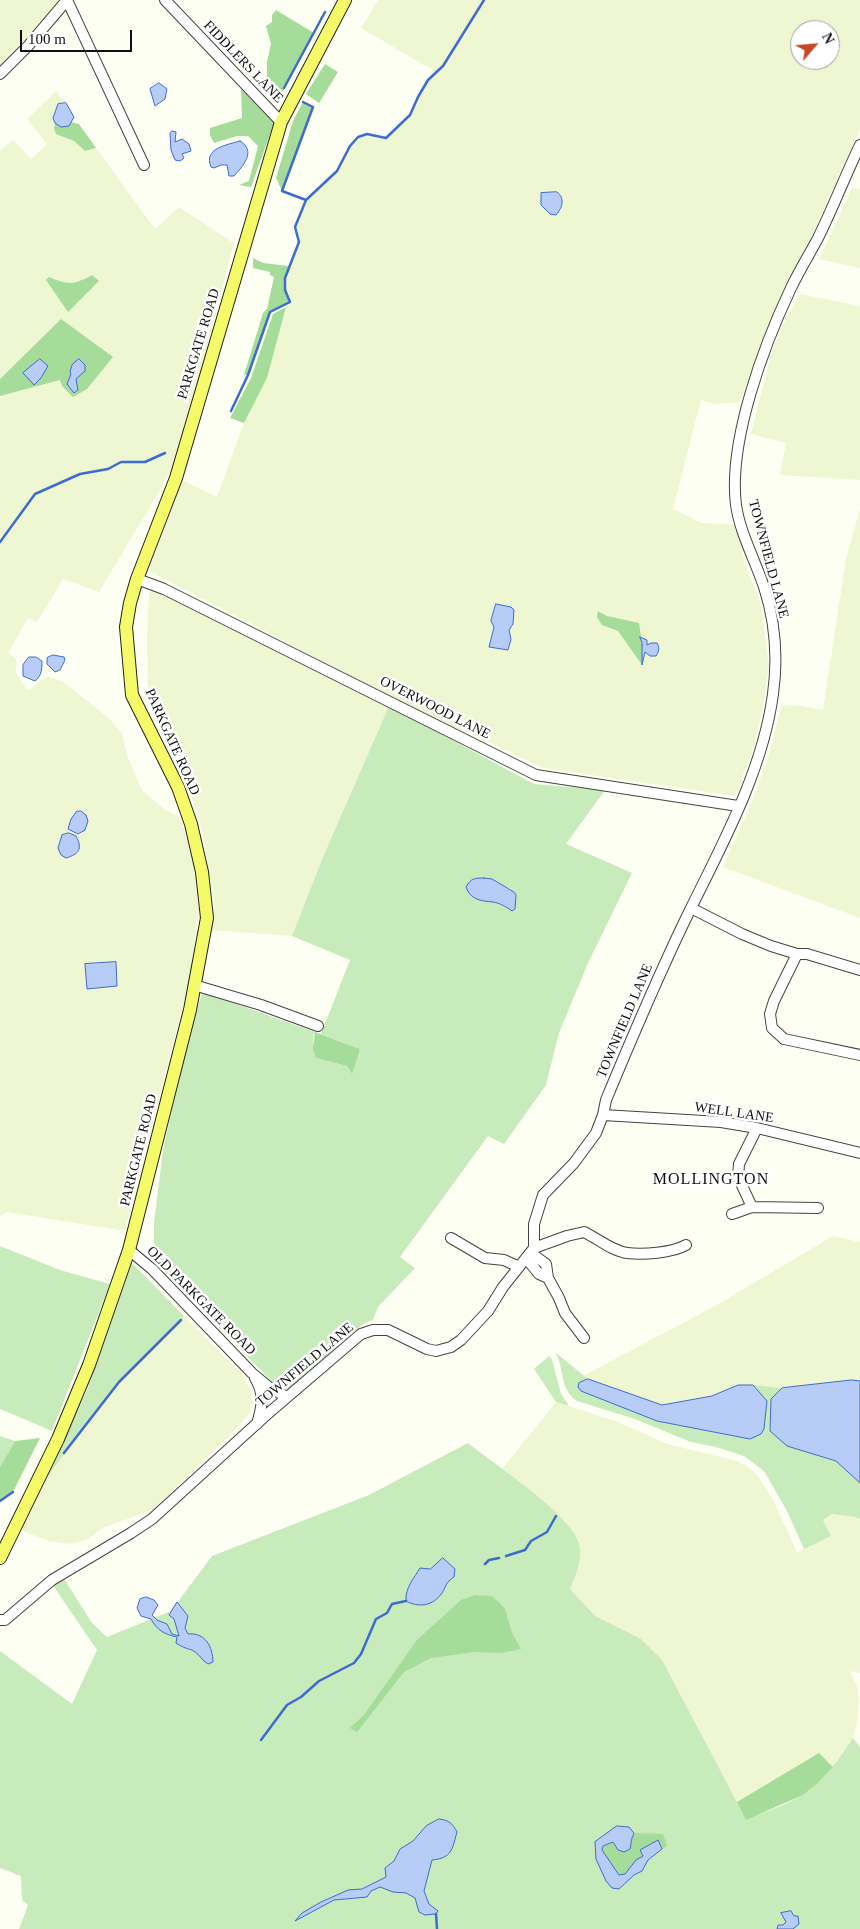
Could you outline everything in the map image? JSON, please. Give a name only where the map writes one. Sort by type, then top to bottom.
[{"type":"main road","name":"PARKGATE ROAD","points":[[0,1558],[58,1439],[89,1365],[129,1250],[187,1019],[207,918],[206,897],[197,846],[178,787],[132,695],[126,627],[130,604],[136,579],[176,478],[281,122],[345,0]]},
{"type":"street","points":[[0,74],[28,46],[67,0],[144,166]]},
{"type":"street","name":"FIDDLERS LANE","points":[[165,0],[281,122]]},
{"type":"street","name":"TOWNFIELD LANE","points":[[0,1620],[5,1620],[56,1577],[152,1519],[287,1397],[361,1334],[373,1330],[388,1330],[427,1349],[436,1351],[450,1347],[472,1330],[530,1253],[534,1224],[542,1195],[574,1163],[596,1133],[606,1100],[646,1002],[717,857],[753,774],[763,743],[773,694],[776,645],[765,590],[744,534],[736,504],[738,442],[746,411],[769,342],[791,289],[818,238],[860,145]]},
{"type":"street","name":"OVERWOOD LANE","points":[[136,579],[164,589],[536,775],[738,806]]},
{"type":"street","points":[[691,908],[742,934],[797,954],[807,954],[860,970]]},
{"type":"street","points":[[797,954],[774,1000],[770,1014],[772,1028],[784,1039],[860,1055]]},
{"type":"street","points":[[194,984],[261,1005],[318,1026]]},
{"type":"street","name":"WELL LANE","points":[[603,1115],[721,1122],[757,1128],[860,1152]]},
{"type":"street","points":[[752,1207],[738,1177],[739,1164],[757,1128]]},
{"type":"street","points":[[732,1214],[752,1207],[818,1208]]},
{"type":"street","points":[[530,1253],[584,1232],[617,1250],[627,1253],[677,1250],[686,1245]]},
{"type":"street","points":[[450,1238],[485,1258],[504,1260],[519,1267]]},
{"type":"street","name":"OLD PARKGATE ROAD","points":[[129,1250],[152,1269],[252,1373],[270,1388],[287,1397]]},
{"type":"street","points":[[530,1253],[546,1264],[548,1278],[565,1313],[576,1322],[584,1338]]},
{"type":"street","name":"OLD PARKGATE ROAD","points":[[252,1373],[262,1394],[262,1407],[257,1424]]},
{"type":"green space","points":[[0,0],[61,0],[0,66]]},
{"type":"green space","points":[[378,0],[860,0],[860,129],[811,237],[771,318],[740,402],[715,404],[701,400],[673,509],[702,523],[736,525],[745,564],[761,605],[769,665],[764,701],[754,747],[735,796],[543,768],[463,730],[461,733],[149,571],[182,480],[217,497],[244,423],[267,378],[286,307],[290,302],[285,290],[285,278],[299,242],[295,227],[306,200],[337,171],[350,146],[358,137],[367,134],[386,138],[410,115],[428,80],[436,72],[361,28]],"holes":[[[599,611],[647,640],[646,645],[657,643],[659,651],[645,651],[641,664],[618,631],[602,625]]]},
{"type":"green space","points":[[276,10],[314,33],[281,95],[267,77],[267,62],[271,44],[266,26],[272,22],[272,15]]},
{"type":"green space","points":[[325,64],[338,72],[319,103],[306,94]]},
{"type":"green space","points":[[241,89],[274,123],[251,187],[239,185],[249,181],[258,146],[248,136],[237,136],[214,143],[210,135],[210,128],[242,118]]},
{"type":"green space","points":[[56,91],[66,103],[58,105],[53,117],[56,134],[74,141],[85,151],[96,148],[155,229],[179,207],[234,243],[180,452],[164,483],[99,592],[63,579],[37,622],[28,618],[8,653],[16,658],[16,673],[28,691],[47,676],[62,681],[111,720],[122,734],[128,758],[142,790],[164,809],[181,818],[195,868],[199,911],[189,983],[125,1231],[7,1212],[0,1217],[0,396],[60,380],[61,319],[0,379],[0,150],[13,140],[31,159],[47,144],[27,119]],"holes":[[[92,275],[68,312],[50,277],[65,283],[81,281]]]},
{"type":"green space","points":[[303,102],[313,107],[282,191],[276,178],[293,121]]},
{"type":"green space","points":[[71,122],[79,124],[96,148],[85,151],[74,141],[56,134],[54,129],[55,123],[61,127],[69,126]]},
{"type":"green space","points":[[852,188],[860,189],[860,268],[819,259]]},
{"type":"green space","points":[[253,258],[263,263],[289,266],[286,284],[290,302],[270,312],[248,375],[244,375],[263,313],[267,309],[274,277],[270,275],[270,272],[253,268]]},
{"type":"green space","points":[[92,275],[99,281],[68,312],[46,280],[49,277],[71,283]]},
{"type":"green space","points":[[800,294],[860,306],[860,480],[780,475],[786,443],[751,434],[772,351],[782,327]]},
{"type":"green space","points":[[286,307],[267,378],[244,423],[230,418],[251,378],[273,314]]},
{"type":"green space","points":[[61,319],[113,357],[87,389],[73,397],[62,386],[60,380],[0,396],[0,379]]},
{"type":"green space","points":[[860,509],[860,918],[723,867],[751,804],[770,752],[781,705],[823,710],[846,559]]},
{"type":"green space","points":[[154,590],[389,706],[323,857],[292,936],[211,930],[214,904],[203,835],[188,783],[182,768],[160,732],[148,693],[147,640],[149,593]]},
{"type":"green space","points":[[598,611],[607,616],[639,623],[642,643],[642,665],[618,631],[602,625],[597,617]]},
{"type":"green space","points":[[389,706],[534,784],[605,790],[566,844],[632,873],[588,963],[559,1033],[546,1085],[504,1144],[488,1136],[400,1257],[415,1268],[378,1307],[373,1320],[363,1324],[294,1386],[284,1389],[275,1385],[163,1270],[156,1261],[154,1223],[163,1150],[181,1070],[202,992],[315,1032],[313,1040],[316,1058],[347,1066],[351,1073],[360,1049],[321,1034],[350,960],[292,936],[323,857]],"holes":[[[492,879],[498,884],[511,889],[508,908],[494,902]]]},
{"type":"green space","points":[[315,1032],[360,1049],[352,1074],[347,1066],[316,1058],[313,1049]]},
{"type":"green space","points":[[833,1236],[860,1242],[860,1381],[852,1380],[782,1388],[738,1385],[712,1396],[662,1405],[583,1376],[715,1306]]},
{"type":"green space","points":[[0,1246],[60,1270],[110,1284],[52,1431],[0,1409]]},
{"type":"green space","points":[[132,1263],[184,1316],[119,1382],[47,1477],[88,1388]]},
{"type":"green space","points":[[184,1316],[241,1373],[250,1389],[252,1402],[250,1412],[239,1426],[154,1509],[103,1528],[86,1540],[70,1544],[48,1541],[21,1530],[47,1477],[64,1453],[119,1382]]},
{"type":"green space","points":[[555,1352],[588,1379],[579,1383],[657,1421],[750,1439],[767,1401],[753,1385],[782,1388],[771,1399],[787,1446],[836,1461],[860,1483],[860,1519],[832,1514],[823,1520],[831,1536],[804,1549],[787,1511],[764,1471],[744,1456],[716,1447],[691,1442],[635,1419],[577,1401],[567,1391]]},
{"type":"green space","points":[[549,1356],[552,1360],[561,1394],[569,1406],[556,1402],[534,1369]]},
{"type":"green space","points":[[556,1402],[618,1422],[667,1444],[737,1461],[747,1466],[758,1476],[773,1500],[797,1552],[831,1536],[823,1520],[832,1514],[860,1519],[860,1673],[849,1671],[857,1686],[859,1702],[857,1722],[853,1738],[833,1767],[819,1754],[737,1802],[662,1660],[616,1627],[595,1616],[569,1589],[580,1563],[566,1522],[502,1469]]},
{"type":"green space","points":[[0,1436],[15,1441],[0,1467]]},
{"type":"green space","points":[[40,1438],[13,1492],[0,1501],[0,1467],[15,1441]]},
{"type":"green space","points":[[468,1443],[531,1490],[573,1532],[579,1544],[580,1556],[570,1589],[595,1616],[641,1639],[662,1660],[746,1819],[790,1802],[812,1788],[831,1769],[853,1738],[860,1747],[860,1929],[19,1929],[28,1905],[22,1900],[21,1876],[0,1868],[0,1651],[72,1704],[97,1650],[50,1581],[61,1574],[92,1623],[107,1637],[171,1611],[212,1556],[369,1495]]},
{"type":"green space","points":[[475,1595],[491,1596],[500,1603],[505,1609],[512,1633],[521,1649],[501,1653],[474,1652],[431,1658],[404,1672],[357,1732],[350,1728],[364,1715],[417,1640],[461,1600]]},
{"type":"green space","points":[[819,1753],[833,1767],[817,1784],[803,1795],[746,1820],[737,1802]]},
{"type":"green space","points":[[634,1833],[663,1834],[667,1846],[662,1849],[659,1841],[641,1850],[643,1856],[636,1860],[625,1874],[619,1875],[602,1850],[603,1846],[613,1842],[632,1843]]},
{"type":"water","points":[[159,83],[167,89],[165,99],[155,106],[150,89]]},
{"type":"water","points":[[66,103],[74,117],[69,126],[61,127],[55,123],[53,118],[58,104]]},
{"type":"water","points":[[172,131],[176,132],[175,142],[182,139],[189,144],[191,151],[182,154],[184,158],[180,161],[175,160],[171,150],[170,134]]},
{"type":"water","points":[[240,141],[248,149],[248,154],[234,176],[229,176],[227,165],[211,167],[209,161],[213,151]]},
{"type":"water","points":[[557,192],[560,194],[562,206],[556,215],[550,214],[541,205],[541,193]]},
{"type":"water","points":[[40,359],[48,366],[34,385],[23,373]]},
{"type":"water","points":[[79,359],[85,365],[85,371],[76,379],[78,390],[74,393],[67,384],[72,365]]},
{"type":"water","points":[[496,604],[511,607],[514,610],[513,624],[509,630],[511,639],[508,650],[489,647],[494,627],[491,621]]},
{"type":"water","points":[[640,637],[647,640],[647,645],[657,643],[659,648],[656,656],[650,656],[645,652],[642,665],[642,643]]},
{"type":"water","points":[[53,655],[64,657],[65,660],[60,670],[55,672],[47,664],[47,658]]},
{"type":"water","points":[[29,657],[36,657],[42,661],[42,669],[35,681],[23,676],[23,665]]},
{"type":"water","points":[[81,811],[86,815],[88,821],[85,830],[78,834],[68,829],[71,819],[76,812]]},
{"type":"water","points":[[69,833],[76,836],[79,848],[77,853],[66,858],[61,855],[58,848],[62,835]]},
{"type":"water","points":[[476,878],[492,879],[514,892],[516,895],[515,909],[512,911],[500,904],[481,900],[470,895],[466,887],[470,882]]},
{"type":"water","points":[[116,962],[117,986],[87,989],[85,964]]},
{"type":"water","points":[[588,1379],[662,1405],[712,1396],[738,1385],[753,1385],[767,1401],[764,1429],[761,1434],[750,1439],[657,1421],[581,1391],[578,1387],[579,1383]]},
{"type":"water","points":[[852,1380],[860,1381],[860,1483],[836,1461],[787,1446],[770,1431],[771,1399],[782,1388]]},
{"type":"water","points":[[443,1558],[455,1569],[454,1577],[442,1593],[434,1601],[426,1604],[416,1605],[406,1601],[408,1587],[420,1568],[430,1569]]},
{"type":"water","points":[[146,1597],[154,1600],[158,1605],[152,1615],[157,1620],[167,1624],[172,1634],[179,1636],[174,1619],[169,1615],[177,1602],[188,1616],[185,1628],[188,1634],[199,1635],[207,1642],[213,1656],[213,1662],[206,1663],[194,1651],[176,1643],[177,1637],[168,1635],[156,1626],[151,1619],[141,1616],[137,1608],[140,1599]]},
{"type":"water","points":[[439,1819],[450,1823],[457,1832],[450,1852],[444,1857],[432,1860],[424,1891],[429,1904],[438,1911],[436,1914],[425,1915],[419,1912],[415,1898],[406,1893],[393,1892],[380,1887],[371,1891],[367,1897],[334,1900],[295,1921],[302,1913],[321,1902],[348,1890],[362,1889],[386,1877],[385,1868],[394,1861],[400,1849],[413,1841],[426,1826]]},
{"type":"water","points":[[617,1826],[629,1827],[634,1833],[630,1849],[624,1852],[618,1850],[613,1842],[603,1846],[602,1850],[619,1875],[625,1874],[636,1860],[643,1856],[640,1850],[658,1840],[662,1849],[648,1860],[642,1871],[634,1875],[619,1889],[612,1888],[606,1881],[596,1859],[595,1842]]},
{"type":"water","points":[[791,1911],[794,1916],[798,1916],[799,1924],[793,1929],[777,1929],[778,1925],[783,1925],[786,1922],[781,1913]]},
{"type":"waterway","points":[[231,411],[248,375],[270,312],[290,302],[285,290],[285,278],[299,242],[295,227],[306,200],[337,171],[350,146],[358,137],[367,134],[386,138],[410,115],[428,80],[443,66],[484,0]]},
{"type":"waterway","points":[[284,88],[325,12]]},
{"type":"waterway","points":[[303,102],[313,107],[282,191],[306,200]]},
{"type":"waterway","points":[[0,542],[35,494],[80,474],[108,469],[121,462],[145,462],[165,453]]},
{"type":"waterway","points":[[64,1453],[119,1382],[181,1320]]},
{"type":"waterway","points":[[0,1501],[13,1492]]},
{"type":"waterway","points":[[506,1556],[525,1550],[531,1541],[547,1532],[556,1516]]},
{"type":"waterway","points":[[485,1564],[489,1560],[499,1558]]},
{"type":"waterway","points":[[261,1740],[287,1705],[301,1697],[319,1681],[354,1663],[361,1654],[376,1619],[387,1613],[392,1604],[406,1601]]},
{"type":"waterway","points":[[436,1914],[437,1929]]},
{"type":"district","name":"MOLLINGTON","points":[[711,1180]]}]
